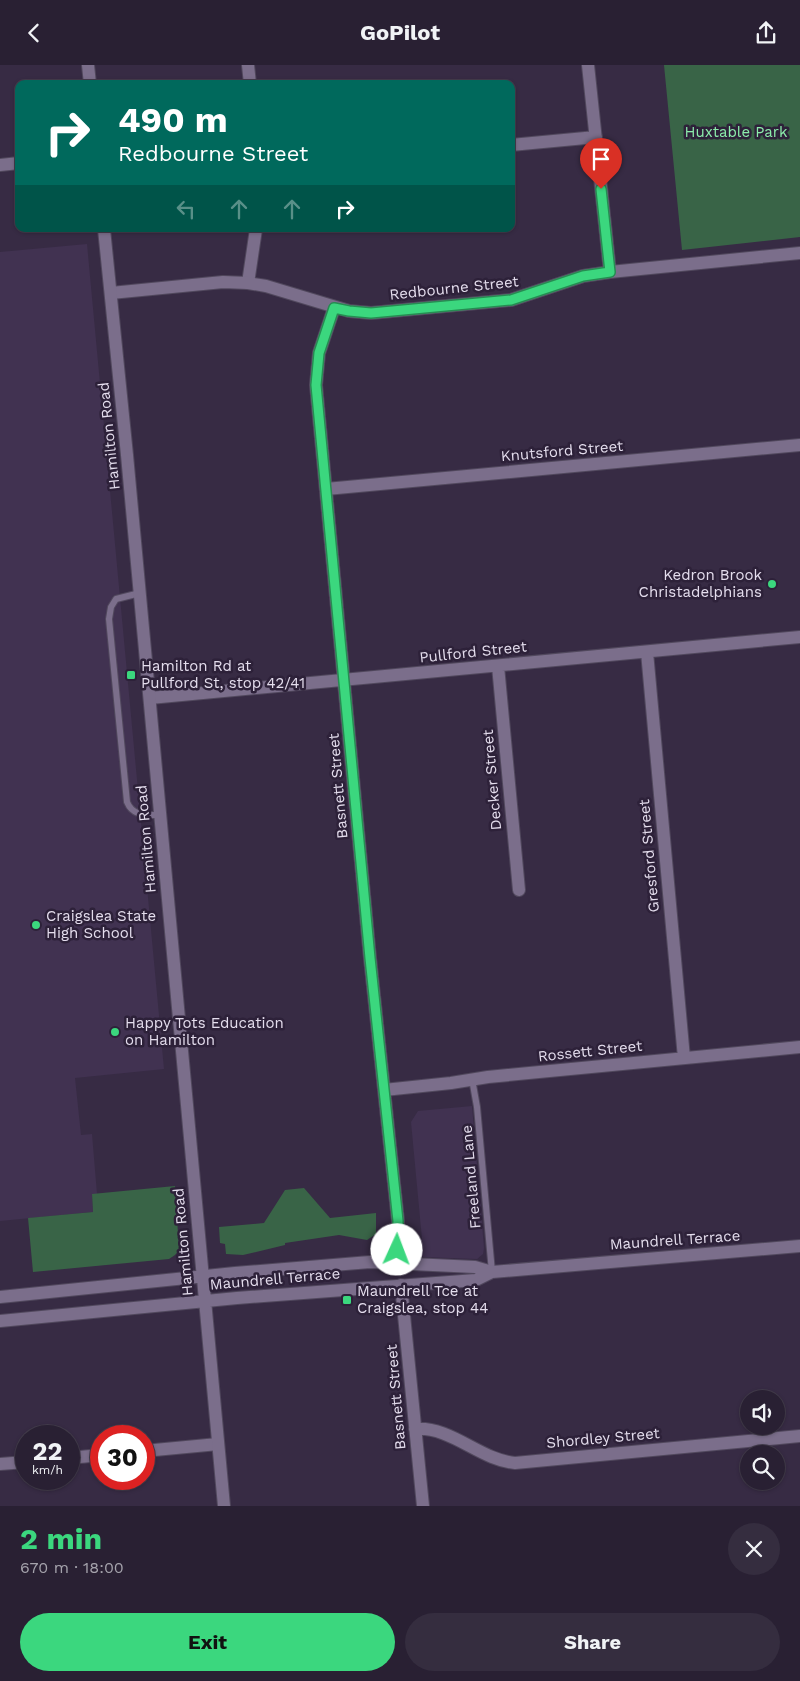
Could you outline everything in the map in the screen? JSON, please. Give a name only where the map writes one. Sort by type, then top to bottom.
[{"type":"street","points":[[88,65],[90,80]]},
{"type":"street","points":[[248,65],[250,80]]},
{"type":"street","points":[[588,65],[610,272]]},
{"type":"street","points":[[515,145],[596,137]]},
{"type":"street","points":[[0,165],[15,163]]},
{"type":"street","name":"Hamilton Road","points":[[104,232],[150,698],[224,1506]]},
{"type":"street","points":[[248,283],[256,232]]},
{"type":"street","name":"Redbourne Street","points":[[111,293],[223,283],[248,283],[266,286],[334,308],[371,313],[511,300],[583,276],[610,272],[800,253]]},
{"type":"street","name":"Basnett Street","points":[[334,308],[319,353],[316,373],[344,680],[398,1221],[398,1247],[395,1262]]},
{"type":"street","name":"Knutsford Street","points":[[326,489],[800,445]]},
{"type":"street","name":"Pullford Street","points":[[150,698],[800,637]]},
{"type":"street","name":"Gresford Street","points":[[647,652],[684,1058]]},
{"type":"street","name":"Decker Street","points":[[498,666],[519,890]]},
{"type":"street","name":"Rossett Street","points":[[384,1090],[472,1079],[800,1047]]},
{"type":"street","name":"Maundrell Terrace","points":[[0,1297],[329,1265],[395,1262],[475,1267],[492,1272],[800,1246]]},
{"type":"street","name":"Maundrell Terrace","points":[[0,1321],[205,1301],[476,1280],[492,1272]]},
{"type":"street","name":"Basnett Street","points":[[401,1285],[423,1506]]},
{"type":"street","name":"Shordley Street","points":[[415,1429],[432,1430],[494,1458],[515,1463],[800,1436]]},
{"type":"street","points":[[155,1450],[218,1444]]},
{"type":"street","points":[[0,1465],[15,1463]]},
{"type":"lane","points":[[140,593],[122,596],[113,602],[110,613],[111,639],[127,802],[129,807],[137,813],[160,815]]},
{"type":"lane","name":"Freeland Lane","points":[[472,1079],[477,1107],[492,1272]]},
{"type":"shaded area","points":[[87,244],[164,1069],[75,1078],[81,1135],[92,1134],[97,1194],[92,1195],[93,1212],[0,1221],[0,252]]},
{"type":"shaded area","points":[[472,1106],[483,1254],[477,1259],[423,1257],[417,1255],[412,1249],[410,1240],[422,1239],[411,1122],[418,1111]]},
{"type":"green space","name":"Huxtable Park","points":[[664,65],[800,65],[800,237],[682,250]]},
{"type":"green space","points":[[175,1186],[179,1250],[169,1259],[33,1272],[28,1218],[93,1212],[92,1194]]},
{"type":"green space","points":[[304,1188],[330,1218],[376,1213],[376,1234],[367,1240],[339,1235],[285,1243],[285,1245],[243,1255],[226,1254],[225,1244],[220,1243],[219,1227],[264,1223],[285,1190]]},
{"type":"place","name":"Kedron Brook Christadelphians","points":[[772,584]]},
{"type":"place","name":"Hamilton Rd at Pullford St, stop 42/41","points":[[131,675]]},
{"type":"place","name":"Craigslea State High School","points":[[36,925]]},
{"type":"place","name":"Happy Tots Education on Hamilton","points":[[115,1032]]},
{"type":"place","name":"Maundrell Tce at Craigslea, stop 44","points":[[347,1300]]},
{"type":"route","points":[[397,1250],[398,1221],[370,958],[316,385],[319,353],[334,308],[371,313],[511,300],[583,276],[610,272],[601,189]]}]
